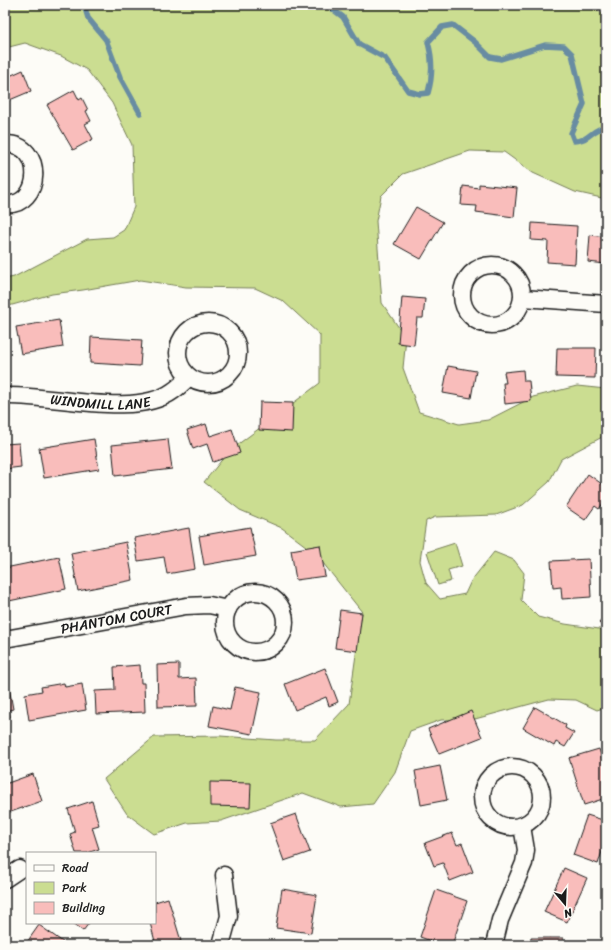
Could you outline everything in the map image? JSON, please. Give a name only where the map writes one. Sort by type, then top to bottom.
[{"type":"street","points":[[5,144],[11,144],[23,150],[30,158],[35,168],[35,181],[30,192],[22,199],[5,204]]},
{"type":"street","points":[[523,298],[606,304]]},
{"type":"street","name":"WINDMILL LANE","points":[[5,396],[131,404],[148,402],[161,398],[173,392],[189,377]]},
{"type":"street","name":"PHANTOM COURT","points":[[5,639],[186,606],[209,605],[228,609]]},
{"type":"street","points":[[494,945],[500,920],[524,863],[526,850],[522,826]]},
{"type":"street","points":[[5,879],[20,869]]},
{"type":"street","points":[[221,945],[229,916],[224,875]]},
{"type":"green space","points":[[5,5],[587,5],[606,15],[606,199],[575,192],[533,173],[504,152],[470,151],[403,174],[381,196],[376,221],[382,303],[406,338],[403,368],[419,412],[459,424],[488,420],[533,397],[577,386],[606,389],[606,435],[561,459],[549,482],[523,505],[496,515],[435,517],[426,521],[420,561],[426,583],[440,599],[465,594],[471,581],[494,552],[514,560],[524,573],[521,600],[538,617],[565,624],[606,630],[606,707],[597,710],[576,700],[549,699],[475,719],[441,720],[410,731],[395,772],[373,804],[341,807],[303,793],[221,821],[187,823],[154,834],[127,814],[104,779],[154,737],[220,736],[276,740],[315,740],[349,704],[362,612],[315,553],[282,528],[240,510],[204,482],[229,451],[320,383],[320,335],[283,301],[255,288],[186,287],[140,280],[52,294],[5,307],[5,279],[14,277],[87,239],[113,237],[124,230],[134,207],[132,145],[112,103],[87,70],[61,56],[25,43],[5,48]]},
{"type":"green space","points":[[455,543],[462,566],[448,570],[451,581],[438,585],[427,552]]},
{"type":"building","points":[[23,70],[31,91],[5,102],[5,78]]},
{"type":"building","points":[[74,90],[79,100],[82,98],[88,110],[86,111],[91,121],[85,124],[93,139],[73,150],[47,105]]},
{"type":"building","points":[[479,184],[517,188],[514,217],[476,212],[477,206],[461,205],[463,186],[479,188]]},
{"type":"building","points":[[416,207],[443,222],[421,259],[394,244]]},
{"type":"building","points":[[532,223],[577,226],[575,264],[547,262],[548,241],[531,240]]},
{"type":"building","points":[[590,235],[606,237],[606,264],[588,262]]},
{"type":"building","points":[[402,297],[425,299],[423,318],[417,318],[414,345],[398,343]]},
{"type":"building","points":[[59,320],[63,347],[21,354],[16,327]]},
{"type":"building","points":[[91,337],[142,340],[140,366],[90,363]]},
{"type":"building","points":[[557,348],[596,348],[595,378],[556,377]]},
{"type":"building","points":[[448,366],[476,371],[471,398],[443,393]]},
{"type":"building","points":[[523,370],[524,381],[529,381],[531,401],[505,404],[503,383],[506,383],[504,372]]},
{"type":"building","points":[[260,402],[293,403],[292,432],[259,430]]},
{"type":"building","points":[[206,424],[210,436],[232,429],[240,453],[213,462],[207,444],[193,449],[187,430]]},
{"type":"building","points":[[94,439],[99,469],[44,478],[39,448]]},
{"type":"building","points":[[168,439],[172,469],[115,476],[112,445]]},
{"type":"building","points":[[19,443],[21,467],[5,469],[5,444]]},
{"type":"building","points":[[588,474],[606,487],[606,499],[599,509],[595,506],[585,520],[566,507]]},
{"type":"building","points":[[250,527],[256,556],[204,565],[199,536]]},
{"type":"building","points":[[189,528],[195,569],[167,574],[164,557],[138,561],[134,538]]},
{"type":"building","points":[[126,542],[133,580],[78,591],[71,553]]},
{"type":"building","points":[[320,545],[325,576],[296,580],[291,550]]},
{"type":"building","points":[[59,557],[66,589],[9,601],[5,583],[5,568]]},
{"type":"building","points":[[589,559],[591,597],[562,599],[561,587],[553,588],[551,561]]},
{"type":"building","points":[[340,610],[362,613],[357,651],[335,648]]},
{"type":"building","points":[[606,615],[606,630],[599,623]]},
{"type":"building","points":[[179,664],[179,679],[196,678],[197,706],[158,707],[157,665]]},
{"type":"building","points":[[140,665],[141,683],[144,683],[145,712],[96,714],[95,691],[115,690],[114,667]]},
{"type":"building","points":[[325,668],[338,702],[329,706],[326,697],[295,710],[285,684]]},
{"type":"building","points":[[7,676],[13,709],[9,710],[10,717],[5,718],[5,677]]},
{"type":"building","points":[[64,683],[65,687],[82,684],[86,710],[29,720],[25,694],[42,691],[41,687]]},
{"type":"building","points":[[235,687],[261,692],[252,734],[209,726],[213,706],[230,710]]},
{"type":"building","points":[[535,707],[566,725],[565,728],[574,733],[565,747],[556,742],[554,746],[523,728]]},
{"type":"building","points":[[471,711],[482,737],[439,754],[428,729]]},
{"type":"building","points":[[599,749],[606,771],[606,786],[604,786],[606,798],[584,805],[569,758]]},
{"type":"building","points":[[440,766],[447,800],[421,805],[415,771]]},
{"type":"building","points":[[33,774],[42,801],[5,814],[5,784]]},
{"type":"building","points":[[210,782],[251,783],[250,807],[210,806]]},
{"type":"building","points":[[92,801],[99,825],[92,827],[99,849],[90,852],[76,852],[70,834],[75,832],[68,809]]},
{"type":"building","points":[[296,814],[310,852],[284,861],[270,823]]},
{"type":"building","points":[[587,815],[606,821],[606,839],[598,864],[573,855]]},
{"type":"building","points":[[452,833],[457,845],[462,843],[473,872],[450,881],[443,863],[434,866],[425,843]]},
{"type":"building","points":[[564,868],[587,878],[567,922],[544,912]]},
{"type":"building","points":[[282,889],[317,895],[311,933],[276,928]]},
{"type":"building","points":[[436,890],[467,901],[452,945],[442,945],[420,937]]},
{"type":"building","points":[[168,898],[181,941],[169,945],[156,945],[150,924],[156,924],[156,902]]},
{"type":"building","points":[[73,924],[88,924],[83,931]]},
{"type":"building","points":[[39,925],[67,945],[25,945]]},
{"type":"building","points":[[531,938],[563,938],[563,945],[531,945]]},
{"type":"waterway","points":[[84,5],[88,18],[106,40],[120,77],[140,113]]},
{"type":"waterway","points":[[327,5],[343,17],[359,44],[385,58],[408,91],[420,94],[428,93],[431,80],[432,62],[428,42],[442,27],[453,25],[475,42],[490,57],[501,59],[545,45],[564,46],[572,54],[584,104],[571,133],[574,141],[584,139],[597,130],[606,127]]}]
